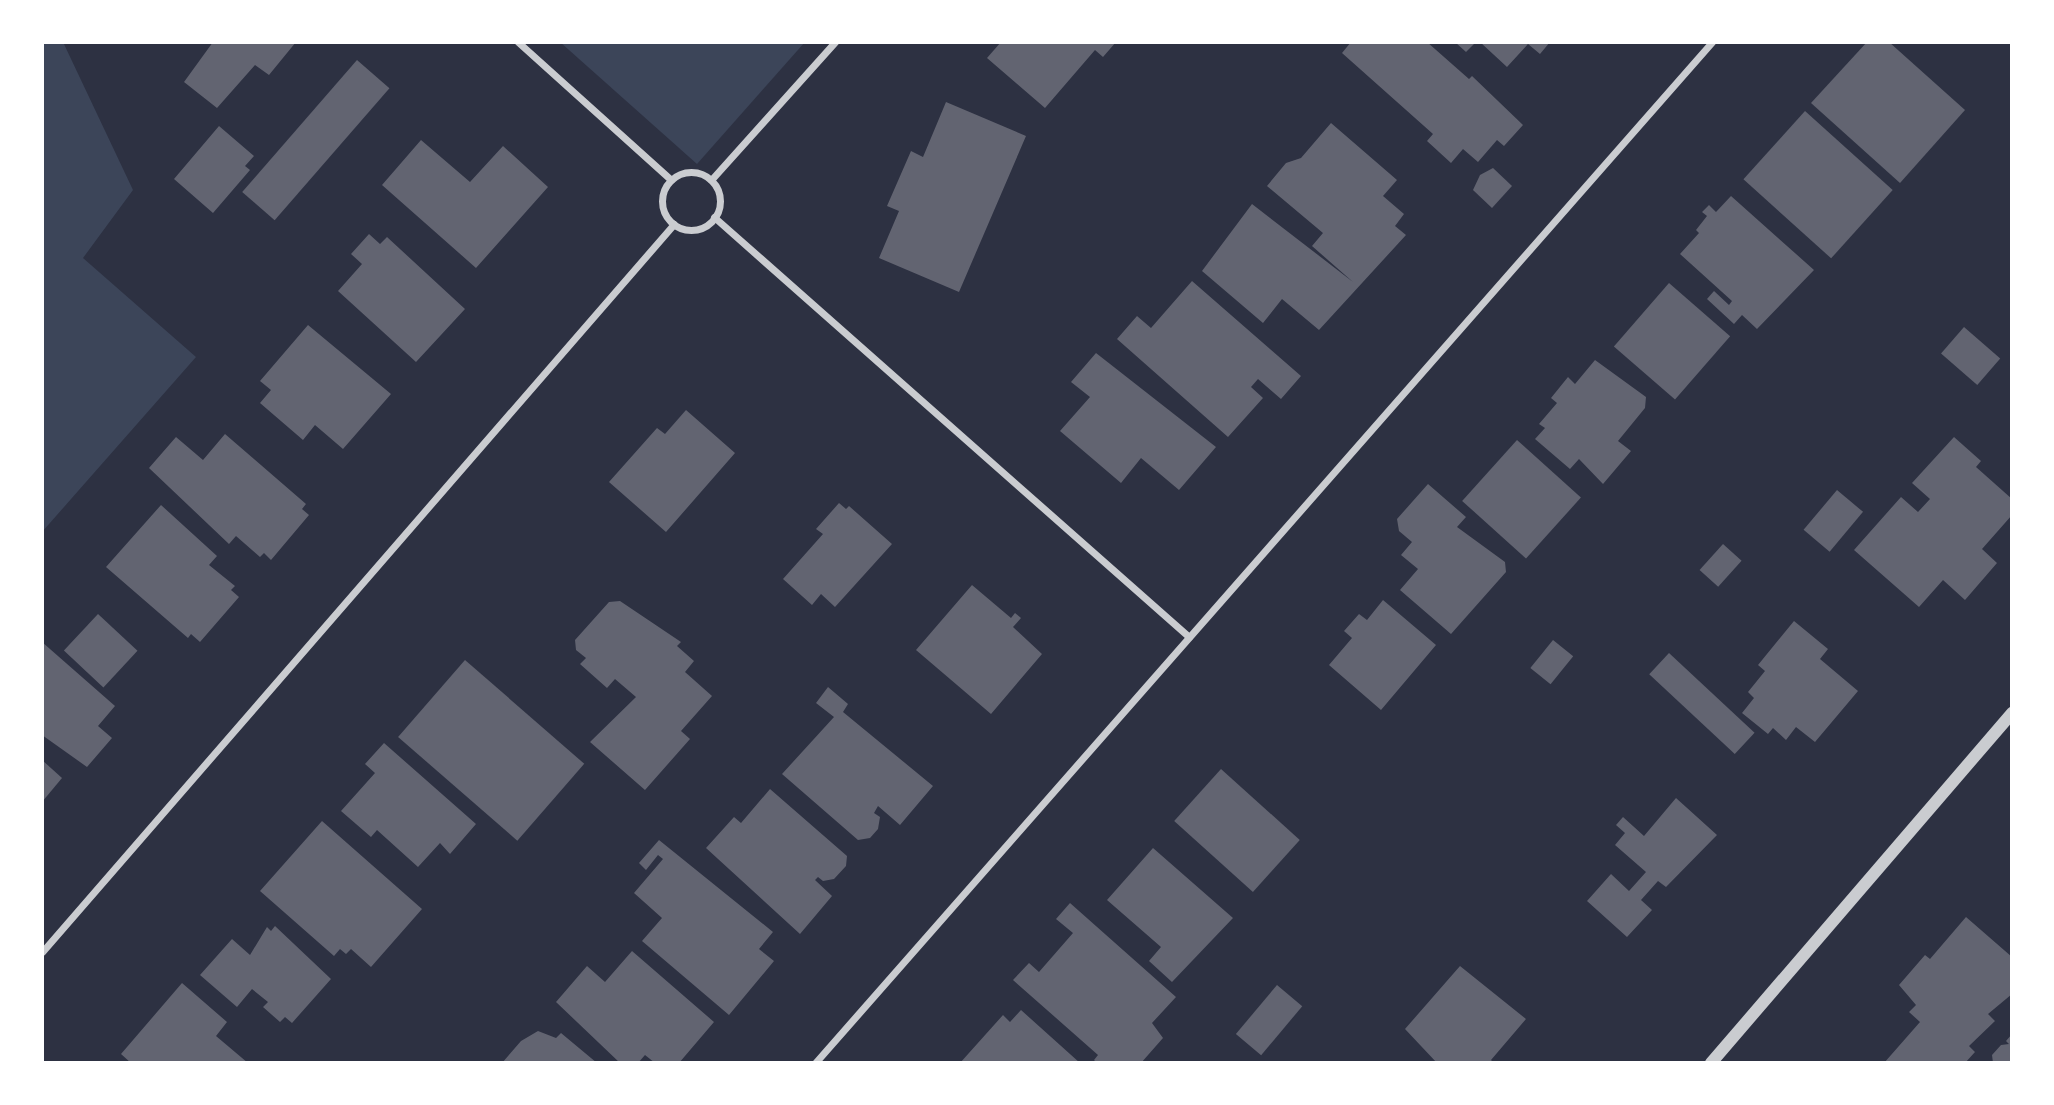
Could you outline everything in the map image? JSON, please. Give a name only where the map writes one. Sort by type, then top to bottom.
[{"type":"street","points":[[518,42],[671,180]]},
{"type":"street","points":[[711,180],[835,42]]},
{"type":"street","points":[[815,1063],[1712,42]]},
{"type":"street","points":[[689,172],[711,180],[719,193],[714,217],[694,229],[674,224],[662,202],[671,180],[689,172]]},
{"type":"street","points":[[714,217],[1189,637]]},
{"type":"street","points":[[42,952],[674,224]]},
{"type":"street","points":[[1711,1063],[2012,713]]},
{"type":"shaded area","points":[[42,42],[63,42],[133,190],[83,258],[196,357],[42,532]]},
{"type":"shaded area","points":[[560,42],[805,42],[697,164]]},
{"type":"building","points":[[213,42],[296,42],[269,75],[255,65],[217,108],[184,82]]},
{"type":"building","points":[[1001,42],[1116,42],[1103,57],[1095,50],[1045,108],[987,58]]},
{"type":"building","points":[[1351,42],[1427,42],[1469,79],[1472,76],[1523,125],[1504,146],[1497,140],[1478,162],[1463,149],[1451,163],[1427,141],[1433,134],[1342,53]]},
{"type":"building","points":[[1455,42],[1476,42],[1466,52]]},
{"type":"building","points":[[1480,42],[1550,42],[1540,54],[1528,44],[1507,67]]},
{"type":"building","points":[[1867,42],[1889,42],[1965,110],[1900,183],[1811,103]]},
{"type":"building","points":[[357,60],[389,88],[275,220],[242,192]]},
{"type":"building","points":[[946,102],[1026,136],[959,292],[879,258],[899,211],[887,206],[911,151],[923,157]]},
{"type":"building","points":[[1805,111],[1893,190],[1831,258],[1743,179]]},
{"type":"building","points":[[1331,123],[1397,180],[1383,196],[1404,214],[1395,226],[1406,235],[1319,330],[1282,299],[1263,323],[1202,271],[1252,204],[1353,282],[1312,246],[1323,233],[1267,186],[1286,163],[1301,158]]},
{"type":"building","points":[[219,126],[254,156],[245,166],[250,170],[213,213],[174,179]]},
{"type":"building","points":[[421,140],[470,182],[503,146],[548,187],[476,268],[382,185]]},
{"type":"building","points":[[1493,168],[1512,186],[1492,208],[1473,190],[1480,175]]},
{"type":"building","points":[[1731,196],[1814,270],[1757,329],[1742,315],[1734,324],[1707,299],[1714,291],[1729,305],[1732,301],[1680,254],[1699,233],[1696,230],[1707,216],[1702,212],[1709,205],[1716,212]]},
{"type":"building","points":[[369,234],[380,244],[387,237],[465,309],[416,362],[338,291],[362,264],[351,254]]},
{"type":"building","points":[[1192,281],[1301,376],[1281,399],[1258,379],[1251,387],[1263,398],[1228,437],[1117,339],[1137,316],[1151,328]]},
{"type":"building","points":[[1669,283],[1730,336],[1675,400],[1614,346]]},
{"type":"building","points":[[308,325],[391,394],[343,449],[315,425],[303,440],[260,403],[271,390],[260,381]]},
{"type":"building","points":[[1964,327],[2000,358],[1977,385],[1941,353]]},
{"type":"building","points":[[1096,353],[1216,447],[1179,490],[1141,458],[1121,483],[1060,431],[1090,397],[1071,382]]},
{"type":"building","points":[[1595,360],[1646,397],[1645,408],[1618,441],[1631,451],[1603,484],[1579,459],[1570,469],[1535,439],[1545,428],[1539,424],[1557,403],[1551,398],[1568,377],[1575,384]]},
{"type":"building","points":[[686,410],[735,453],[666,532],[609,482],[657,428],[665,434]]},
{"type":"building","points":[[225,434],[306,504],[302,509],[309,515],[271,560],[264,553],[260,557],[236,536],[229,544],[149,468],[176,437],[203,460]]},
{"type":"building","points":[[1954,437],[1981,461],[1976,467],[2012,499],[2012,515],[1982,549],[1997,563],[1965,600],[1943,580],[1919,607],[1854,550],[1901,497],[1918,512],[1930,499],[1912,483]]},
{"type":"building","points":[[1517,440],[1581,498],[1526,558],[1462,501]]},
{"type":"building","points":[[1428,484],[1466,517],[1457,527],[1505,562],[1506,572],[1451,634],[1400,590],[1418,569],[1401,555],[1412,542],[1399,531],[1397,519]]},
{"type":"building","points":[[1837,490],[1863,512],[1830,552],[1804,530]]},
{"type":"building","points":[[839,503],[846,509],[849,506],[892,544],[835,607],[821,594],[812,605],[783,579],[823,534],[816,529]]},
{"type":"building","points":[[161,505],[217,556],[209,565],[235,586],[231,590],[239,597],[200,642],[191,634],[188,638],[106,567]]},
{"type":"building","points":[[1723,544],[1742,561],[1718,587],[1700,570]]},
{"type":"building","points":[[972,585],[1011,618],[1015,613],[1021,618],[1013,627],[1042,654],[991,714],[916,650]]},
{"type":"building","points":[[1383,600],[1436,645],[1381,710],[1329,665],[1352,638],[1344,631],[1359,614],[1367,620]]},
{"type":"building","points":[[620,601],[681,642],[677,646],[694,661],[685,672],[712,696],[681,731],[690,739],[645,790],[590,742],[636,697],[615,679],[607,688],[580,664],[586,658],[576,650],[575,640],[609,602]]},
{"type":"building","points":[[98,614],[137,651],[103,687],[64,651]]},
{"type":"building","points":[[1794,621],[1828,649],[1820,659],[1858,691],[1815,742],[1796,727],[1786,740],[1773,728],[1768,734],[1742,713],[1754,698],[1748,692],[1765,671],[1758,665]]},
{"type":"building","points":[[1553,640],[1573,656],[1551,684],[1530,668]]},
{"type":"building","points":[[42,642],[115,706],[98,726],[112,738],[87,767],[42,735]]},
{"type":"building","points":[[1669,653],[1755,733],[1735,754],[1649,674]]},
{"type":"building","points":[[465,660],[584,764],[517,841],[398,737]]},
{"type":"building","points":[[828,687],[848,704],[843,712],[933,786],[900,825],[878,806],[874,813],[880,817],[878,829],[870,838],[858,840],[782,774],[834,717],[816,703]]},
{"type":"building","points":[[384,743],[476,824],[450,854],[440,843],[418,867],[377,830],[371,837],[341,811],[375,773],[365,764]]},
{"type":"building","points":[[42,760],[62,778],[42,802]]},
{"type":"building","points":[[1221,769],[1300,840],[1253,892],[1174,821]]},
{"type":"building","points":[[770,789],[847,856],[846,866],[834,879],[823,881],[818,877],[815,880],[832,896],[800,934],[706,848],[734,817],[741,823]]},
{"type":"building","points":[[1676,798],[1717,835],[1666,887],[1658,881],[1641,900],[1652,910],[1627,937],[1587,901],[1611,874],[1629,891],[1646,872],[1615,845],[1625,833],[1616,825],[1623,817],[1644,836]]},
{"type":"building","points":[[322,821],[422,909],[371,967],[351,949],[346,954],[340,949],[334,956],[260,891]]},
{"type":"building","points":[[659,840],[773,932],[759,949],[774,961],[729,1015],[642,941],[662,918],[634,893],[663,859],[658,855],[646,870],[639,863]]},
{"type":"building","points":[[1153,848],[1233,918],[1172,982],[1149,961],[1161,947],[1107,900]]},
{"type":"building","points":[[1070,903],[1176,997],[1152,1023],[1163,1038],[1141,1063],[1097,1063],[1094,1060],[1098,1055],[1013,980],[1029,963],[1039,972],[1073,933],[1056,919]]},
{"type":"building","points":[[1966,917],[2012,957],[2012,994],[1988,1014],[1995,1021],[1969,1046],[1975,1052],[1965,1063],[1884,1063],[1920,1022],[1909,1012],[1916,1005],[1899,985],[1925,955],[1930,959]]},
{"type":"building","points":[[275,926],[331,979],[292,1023],[285,1017],[280,1022],[263,1007],[268,1002],[252,989],[237,1007],[200,975],[232,939],[250,955],[267,927],[271,931]]},
{"type":"building","points":[[632,951],[714,1022],[679,1063],[655,1063],[645,1055],[638,1063],[620,1063],[556,1002],[587,966],[605,982]]},
{"type":"building","points":[[1460,966],[1526,1019],[1491,1060],[1494,1063],[1437,1063],[1405,1029]]},
{"type":"building","points":[[182,983],[227,1022],[216,1036],[248,1063],[131,1063],[121,1054]]},
{"type":"building","points":[[1277,985],[1302,1006],[1261,1055],[1236,1034]]},
{"type":"building","points":[[1021,1010],[1080,1063],[960,1063],[1003,1015],[1010,1022]]},
{"type":"building","points":[[538,1031],[556,1038],[561,1033],[597,1063],[502,1063],[521,1041]]},
{"type":"building","points":[[2012,1034],[2012,1063],[1993,1063],[1992,1055],[2001,1045],[2009,1044],[2006,1041]]}]
